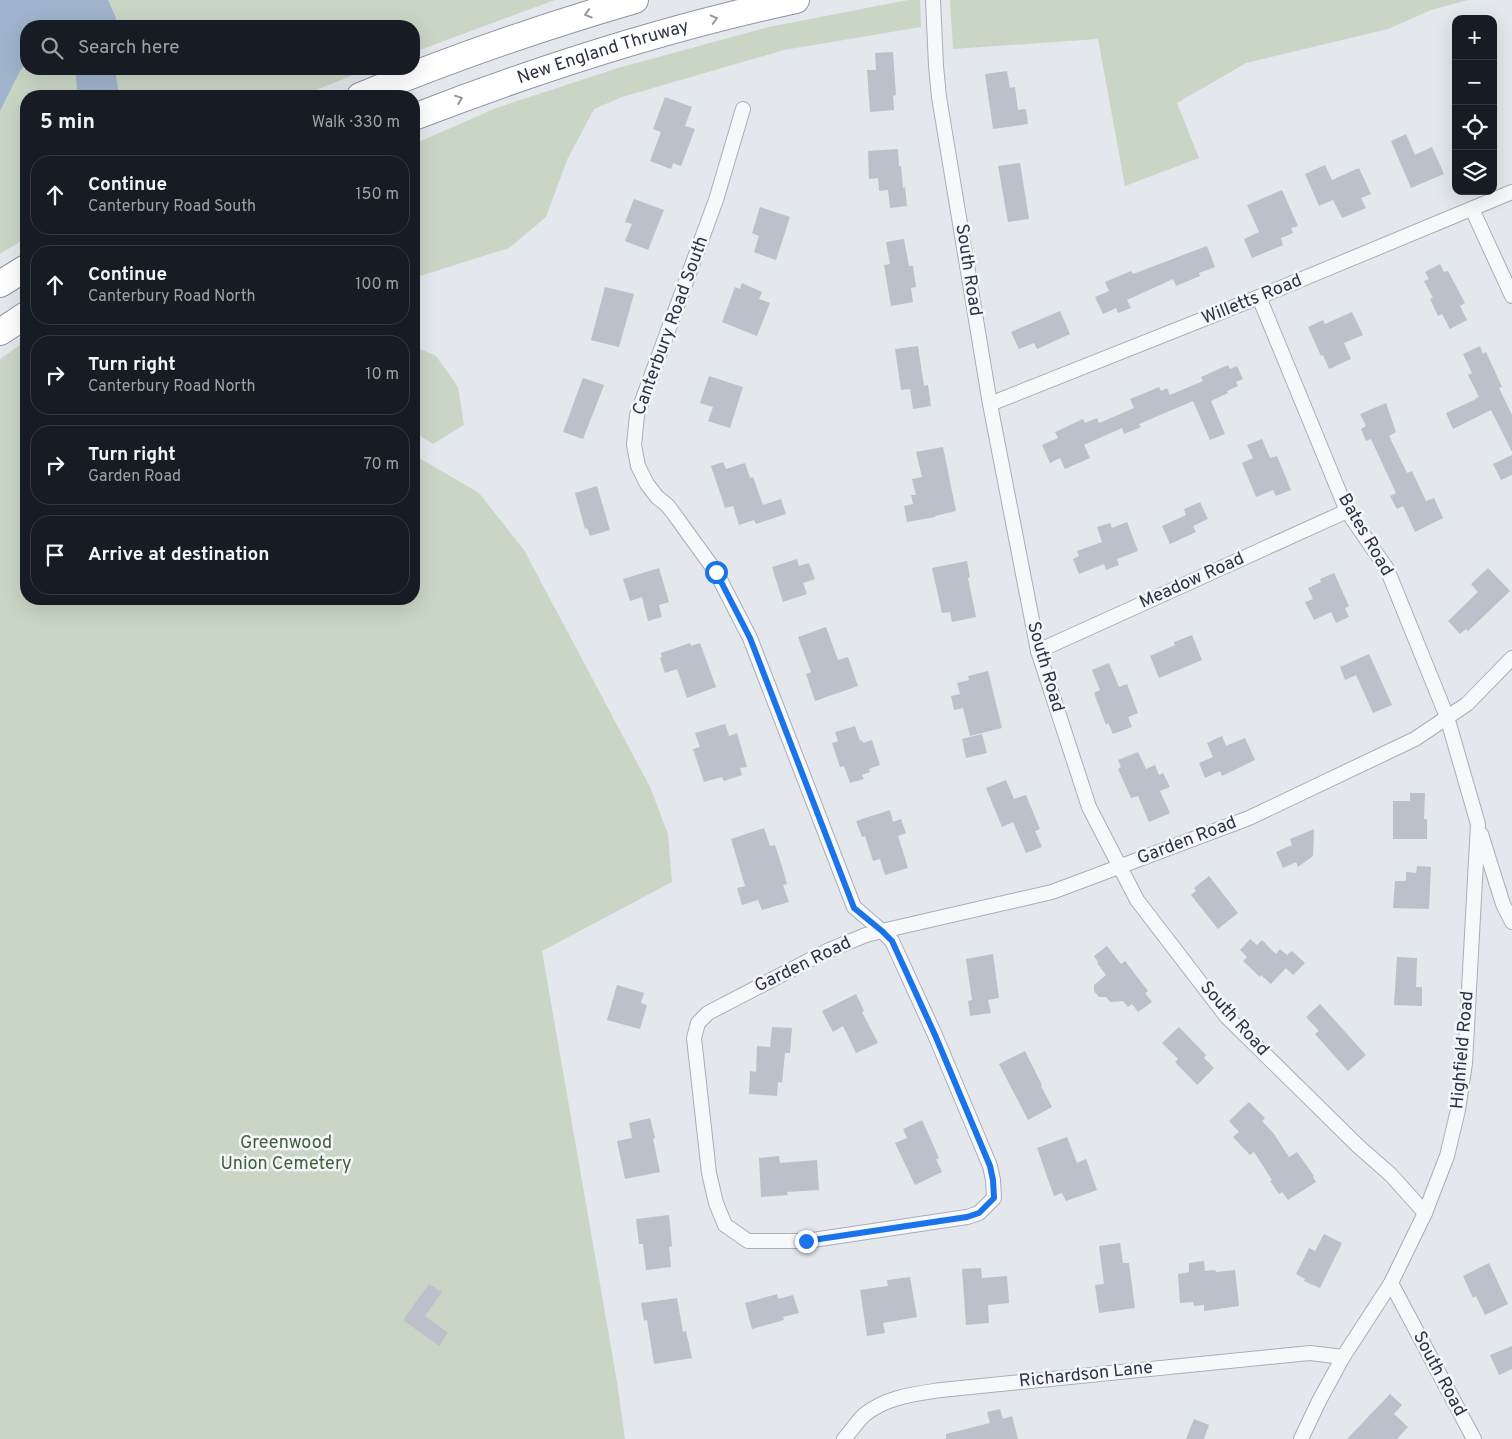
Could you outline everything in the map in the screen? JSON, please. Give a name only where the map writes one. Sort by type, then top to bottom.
[{"type":"highway","points":[[420,72],[466,54],[635,0]]},
{"type":"highway","name":"New England Thruway","points":[[420,115],[525,75],[586,56],[708,20],[796,0]]},
{"type":"highway","points":[[375,90],[413,75]]},
{"type":"highway","points":[[0,273],[20,263]]},
{"type":"highway","points":[[0,284],[20,272]]},
{"type":"highway","points":[[0,332],[20,319]]},
{"type":"street","name":"South Road","points":[[933,0],[939,97],[990,404],[1038,651],[1089,807],[1137,900],[1226,1016],[1358,1146],[1391,1175],[1425,1213]]},
{"type":"street","name":"Canterbury Road South","points":[[743,109],[716,200],[638,415],[634,446],[638,466],[647,484],[657,497],[668,506],[716,572],[750,638],[854,908],[892,941],[935,1035],[990,1166],[994,1198],[990,1202]]},
{"type":"street","name":"Willetts Road","points":[[990,404],[1259,297],[1512,192]]},
{"type":"street","points":[[1472,209],[1512,296]]},
{"type":"street","name":"Bates Road","points":[[1259,297],[1347,511],[1387,569],[1447,717]]},
{"type":"street","name":"Meadow Road","points":[[1038,651],[1347,511]]},
{"type":"street","points":[[1447,717],[1467,704],[1512,658]]},
{"type":"street","name":"Garden Road","points":[[990,1202],[979,1213],[967,1217],[806,1241],[748,1241],[725,1226],[716,1203],[709,1173],[694,1038],[698,1022],[708,1013],[827,951],[866,935],[1052,892],[1248,818],[1415,739],[1447,717]]},
{"type":"street","name":"Highfield Road","points":[[1301,1439],[1343,1357],[1391,1284],[1425,1213],[1448,1156],[1458,1110],[1464,1073],[1478,824],[1447,717]]},
{"type":"street","points":[[1478,824],[1503,904],[1512,922]]},
{"type":"street","name":"South Road","points":[[1391,1284],[1474,1439]]},
{"type":"street","name":"Richardson Lane","points":[[844,1439],[864,1416],[881,1404],[902,1396],[941,1390],[1310,1353],[1343,1357]]},
{"type":"green space","points":[[0,0],[555,0],[420,50],[420,20],[20,20],[20,75],[353,75],[316,90],[20,90],[20,242],[0,254]]},
{"type":"green space","points":[[908,0],[920,0],[921,27],[784,50],[622,97],[594,109],[567,160],[546,217],[509,248],[420,276],[420,141],[496,108],[618,68],[769,27]]},
{"type":"green space","points":[[950,0],[1468,0],[1431,10],[1388,29],[1246,63],[1177,103],[1199,158],[1125,186],[1098,39],[953,49]]},
{"type":"green space","name":"Greenwood Union Cemetery","points":[[20,345],[20,605],[420,605],[420,459],[479,493],[524,550],[650,787],[668,834],[672,882],[542,951],[617,1382],[625,1439],[0,1439],[0,359]]},
{"type":"green space","points":[[420,349],[436,356],[458,387],[464,425],[433,444],[420,436]]},
{"type":"water","points":[[0,0],[108,0],[116,20],[20,20],[20,71],[0,111]]},
{"type":"water","points":[[76,75],[116,75],[118,90],[77,90]]},
{"type":"building","points":[[893,52],[896,95],[893,96],[894,110],[870,112],[867,70],[876,70],[875,53]]},
{"type":"building","points":[[1007,71],[1010,88],[1015,87],[1018,110],[1026,109],[1028,124],[993,129],[985,74]]},
{"type":"building","points":[[665,97],[692,107],[685,126],[695,129],[681,166],[673,163],[671,169],[650,161],[661,132],[653,129]]},
{"type":"building","points":[[1406,134],[1415,155],[1432,147],[1444,174],[1411,188],[1391,141]]},
{"type":"building","points":[[898,149],[899,166],[901,166],[907,206],[890,208],[888,190],[879,191],[878,178],[869,179],[868,151]]},
{"type":"building","points":[[1020,163],[1029,219],[1008,222],[998,166]]},
{"type":"building","points":[[1325,165],[1332,180],[1359,168],[1371,194],[1361,198],[1366,208],[1342,218],[1333,200],[1319,206],[1305,174]]},
{"type":"building","points":[[1282,190],[1298,226],[1291,228],[1293,233],[1281,238],[1283,245],[1252,258],[1244,239],[1259,232],[1247,205]]},
{"type":"building","points":[[634,199],[664,210],[648,250],[625,241],[632,224],[625,222]]},
{"type":"building","points":[[760,207],[790,217],[776,260],[754,252],[759,236],[752,233]]},
{"type":"building","points":[[904,239],[909,266],[913,266],[916,287],[911,288],[913,302],[891,306],[884,265],[890,264],[886,242]]},
{"type":"building","points":[[1207,246],[1215,267],[1199,273],[1200,276],[1176,286],[1173,279],[1127,300],[1131,308],[1118,313],[1116,308],[1103,314],[1095,297],[1109,291],[1105,282],[1131,271],[1133,274]]},
{"type":"building","points":[[1440,264],[1444,272],[1448,271],[1465,303],[1460,306],[1467,320],[1450,329],[1442,314],[1438,316],[1430,299],[1433,298],[1424,281],[1429,279],[1425,272]]},
{"type":"building","points":[[742,283],[762,292],[759,299],[770,303],[757,336],[722,322],[735,287],[740,289]]},
{"type":"building","points":[[605,287],[634,294],[619,347],[591,340]]},
{"type":"building","points":[[1060,311],[1070,334],[1037,349],[1034,343],[1019,349],[1011,332]]},
{"type":"building","points":[[1352,312],[1363,335],[1344,343],[1351,359],[1329,369],[1308,327],[1323,320],[1325,324]]},
{"type":"building","points":[[918,346],[924,386],[928,385],[931,406],[913,409],[910,389],[901,390],[895,349]]},
{"type":"building","points":[[1480,346],[1483,354],[1486,352],[1502,387],[1499,388],[1512,415],[1512,452],[1491,410],[1453,429],[1446,413],[1479,397],[1468,375],[1472,373],[1463,354]]},
{"type":"building","points":[[1228,365],[1230,369],[1237,366],[1243,379],[1236,382],[1238,386],[1227,391],[1228,393],[1211,401],[1225,434],[1210,440],[1193,401],[1139,424],[1141,427],[1124,434],[1122,428],[1084,445],[1090,458],[1065,469],[1060,458],[1050,463],[1042,445],[1058,438],[1055,432],[1083,419],[1085,423],[1097,418],[1099,423],[1134,408],[1130,399],[1159,387],[1161,391],[1167,388],[1170,395],[1203,381],[1201,377]]},
{"type":"building","points":[[709,376],[743,387],[730,428],[708,421],[713,407],[700,403]]},
{"type":"building","points":[[583,378],[604,385],[583,439],[563,432]]},
{"type":"building","points":[[1386,403],[1396,432],[1389,436],[1407,473],[1412,471],[1426,501],[1434,498],[1443,518],[1415,532],[1403,506],[1397,509],[1390,496],[1396,493],[1371,439],[1366,441],[1361,429],[1366,426],[1360,414]]},
{"type":"building","points":[[1262,439],[1270,458],[1277,456],[1291,490],[1276,496],[1273,490],[1256,497],[1242,463],[1253,458],[1247,445]]},
{"type":"building","points":[[943,447],[956,511],[907,522],[904,506],[913,504],[911,495],[916,495],[912,479],[922,477],[916,452]]},
{"type":"building","points":[[1512,455],[1512,475],[1501,480],[1493,464]]},
{"type":"building","points":[[723,462],[726,469],[745,463],[750,478],[753,477],[763,505],[781,499],[786,514],[756,524],[754,520],[739,525],[733,506],[725,508],[711,466]]},
{"type":"building","points":[[597,486],[610,530],[590,536],[587,528],[585,529],[575,493]]},
{"type":"building","points":[[1200,502],[1208,519],[1193,526],[1196,532],[1170,544],[1162,526],[1186,515],[1184,509]]},
{"type":"building","points":[[1127,522],[1138,551],[1117,559],[1119,565],[1106,570],[1104,564],[1079,574],[1073,559],[1079,556],[1077,551],[1102,542],[1097,527],[1110,523],[1112,528]]},
{"type":"building","points":[[797,559],[799,566],[809,563],[815,579],[803,583],[807,594],[783,602],[772,567]]},
{"type":"building","points":[[967,561],[970,577],[968,578],[976,617],[952,622],[950,612],[942,613],[932,568]]},
{"type":"building","points":[[659,568],[669,602],[659,605],[662,617],[648,621],[642,597],[630,601],[623,579]]},
{"type":"building","points":[[1488,568],[1510,591],[1468,631],[1466,629],[1460,634],[1448,621],[1478,592],[1471,584]]},
{"type":"building","points":[[1334,573],[1349,606],[1345,608],[1349,617],[1336,623],[1331,612],[1314,620],[1305,602],[1313,599],[1308,588],[1321,582],[1320,579]]},
{"type":"building","points":[[826,627],[838,660],[848,657],[858,686],[815,701],[806,674],[811,672],[798,637]]},
{"type":"building","points":[[1192,635],[1202,660],[1159,678],[1150,656],[1175,645],[1174,642]]},
{"type":"building","points":[[690,643],[691,646],[700,643],[716,687],[687,698],[677,669],[665,673],[660,658],[662,657],[661,653]]},
{"type":"building","points":[[1369,654],[1392,705],[1373,713],[1356,675],[1345,680],[1340,667]]},
{"type":"building","points":[[1109,663],[1119,687],[1127,684],[1138,713],[1128,717],[1132,727],[1113,734],[1108,723],[1106,725],[1094,693],[1100,690],[1092,670]]},
{"type":"building","points":[[988,671],[1002,728],[970,736],[963,708],[954,710],[951,696],[960,694],[957,683],[969,680],[968,676]]},
{"type":"building","points":[[725,724],[729,736],[737,733],[747,767],[740,768],[742,775],[724,781],[722,777],[704,782],[693,749],[700,747],[695,733]]},
{"type":"building","points":[[855,726],[860,741],[862,740],[863,743],[872,740],[880,765],[869,769],[870,772],[862,775],[864,779],[850,783],[844,766],[840,767],[832,743],[838,741],[835,732]]},
{"type":"building","points":[[982,734],[987,753],[966,758],[962,739]]},
{"type":"building","points":[[1222,736],[1226,746],[1245,738],[1255,760],[1222,776],[1220,771],[1205,778],[1199,763],[1213,757],[1207,743]]},
{"type":"building","points":[[1138,752],[1146,769],[1155,765],[1159,775],[1163,773],[1170,787],[1160,791],[1170,813],[1149,822],[1138,796],[1131,798],[1118,769],[1121,767],[1118,760]]},
{"type":"building","points":[[1006,780],[1014,799],[1026,795],[1040,829],[1035,831],[1042,847],[1026,853],[1013,822],[1002,827],[986,788]]},
{"type":"building","points":[[1410,793],[1425,793],[1424,819],[1427,819],[1427,839],[1393,839],[1393,801],[1410,801]]},
{"type":"building","points":[[890,810],[893,822],[901,819],[906,833],[898,836],[908,868],[885,875],[880,859],[873,861],[865,836],[862,837],[856,821]]},
{"type":"building","points":[[764,828],[770,846],[775,845],[787,884],[783,885],[789,902],[762,910],[758,900],[742,905],[737,888],[745,886],[731,839]]},
{"type":"building","points":[[1314,829],[1313,856],[1298,867],[1296,862],[1283,868],[1276,852],[1292,845],[1290,839]]},
{"type":"building","points":[[1417,866],[1431,867],[1429,909],[1393,908],[1395,881],[1406,881],[1406,872],[1416,873]]},
{"type":"building","points":[[1209,876],[1238,913],[1218,929],[1191,895],[1196,891],[1194,888]]},
{"type":"building","points":[[1250,939],[1257,945],[1262,940],[1276,954],[1280,949],[1287,955],[1292,951],[1305,963],[1293,975],[1286,968],[1271,984],[1261,975],[1260,977],[1243,961],[1247,957],[1240,950]]},
{"type":"building","points":[[1107,946],[1121,964],[1125,961],[1148,991],[1145,993],[1152,1002],[1138,1012],[1132,1004],[1128,1007],[1123,1001],[1110,1002],[1106,997],[1099,997],[1094,991],[1094,985],[1106,975],[1094,956]]},
{"type":"building","points":[[993,954],[999,998],[988,1000],[991,1013],[970,1016],[968,1001],[972,1000],[966,959]]},
{"type":"building","points":[[1397,957],[1417,958],[1416,987],[1422,987],[1422,1006],[1394,1005]]},
{"type":"building","points":[[617,985],[644,993],[641,1003],[647,1005],[640,1029],[607,1020]]},
{"type":"building","points":[[856,994],[864,1011],[862,1012],[878,1043],[856,1053],[843,1026],[833,1032],[822,1011]]},
{"type":"building","points":[[1320,1004],[1366,1055],[1348,1071],[1315,1034],[1319,1031],[1306,1017]]},
{"type":"building","points":[[772,1027],[792,1028],[790,1053],[785,1053],[782,1083],[778,1082],[777,1096],[749,1094],[750,1071],[756,1072],[757,1046],[770,1047]]},
{"type":"building","points":[[1179,1027],[1206,1055],[1204,1058],[1214,1068],[1197,1085],[1175,1062],[1178,1059],[1162,1043]]},
{"type":"building","points":[[1025,1051],[1052,1107],[1028,1120],[999,1064]]},
{"type":"building","points":[[1249,1102],[1265,1118],[1262,1121],[1274,1134],[1289,1157],[1297,1152],[1314,1176],[1316,1182],[1288,1200],[1282,1192],[1279,1194],[1254,1152],[1250,1155],[1233,1137],[1239,1132],[1229,1121]]},
{"type":"building","points":[[650,1118],[660,1172],[625,1179],[617,1141],[632,1138],[629,1123]]},
{"type":"building","points":[[922,1120],[939,1158],[936,1159],[942,1172],[915,1185],[895,1143],[907,1138],[903,1129]]},
{"type":"building","points":[[1067,1137],[1077,1163],[1086,1159],[1097,1190],[1066,1201],[1062,1193],[1054,1196],[1037,1148]]},
{"type":"building","points":[[779,1156],[780,1163],[817,1160],[819,1190],[787,1192],[788,1195],[761,1197],[759,1158]]},
{"type":"building","points":[[669,1215],[672,1246],[669,1247],[671,1267],[646,1270],[643,1244],[639,1244],[636,1219]]},
{"type":"building","points":[[1324,1234],[1342,1243],[1320,1288],[1304,1281],[1305,1279],[1296,1274],[1309,1248],[1315,1251]]},
{"type":"building","points":[[1120,1243],[1123,1263],[1129,1263],[1135,1308],[1099,1313],[1095,1285],[1104,1284],[1099,1246]]},
{"type":"building","points":[[1204,1261],[1205,1271],[1235,1270],[1239,1306],[1204,1311],[1204,1305],[1194,1306],[1193,1302],[1180,1303],[1178,1274],[1189,1272],[1189,1263]]},
{"type":"building","points":[[1489,1263],[1508,1304],[1485,1315],[1476,1296],[1473,1298],[1463,1276]]},
{"type":"building","points":[[981,1268],[982,1278],[1007,1276],[1009,1303],[988,1305],[989,1323],[966,1325],[962,1269]]},
{"type":"building","points":[[910,1277],[917,1317],[883,1323],[885,1333],[867,1336],[860,1290],[888,1286],[887,1280]]},
{"type":"building","points":[[429,1284],[442,1292],[425,1316],[448,1333],[439,1346],[403,1320]]},
{"type":"building","points":[[777,1294],[778,1299],[793,1295],[799,1313],[783,1317],[784,1320],[752,1329],[745,1303]]},
{"type":"building","points":[[677,1298],[683,1332],[686,1331],[692,1358],[654,1364],[647,1320],[644,1321],[641,1303]]},
{"type":"building","points":[[1512,1346],[1512,1369],[1499,1375],[1490,1355]]},
{"type":"building","points":[[1390,1394],[1402,1405],[1394,1414],[1408,1427],[1397,1439],[1347,1439]]},
{"type":"building","points":[[1000,1409],[1003,1419],[1012,1416],[1018,1439],[946,1439],[946,1434],[990,1423],[987,1412]]},
{"type":"building","points":[[1194,1419],[1209,1425],[1204,1439],[1186,1439]]},
{"type":"route","points":[[716,572],[750,638],[854,908],[892,941],[935,1035],[990,1166],[993,1180],[994,1198],[979,1213],[967,1217],[806,1241]]}]
